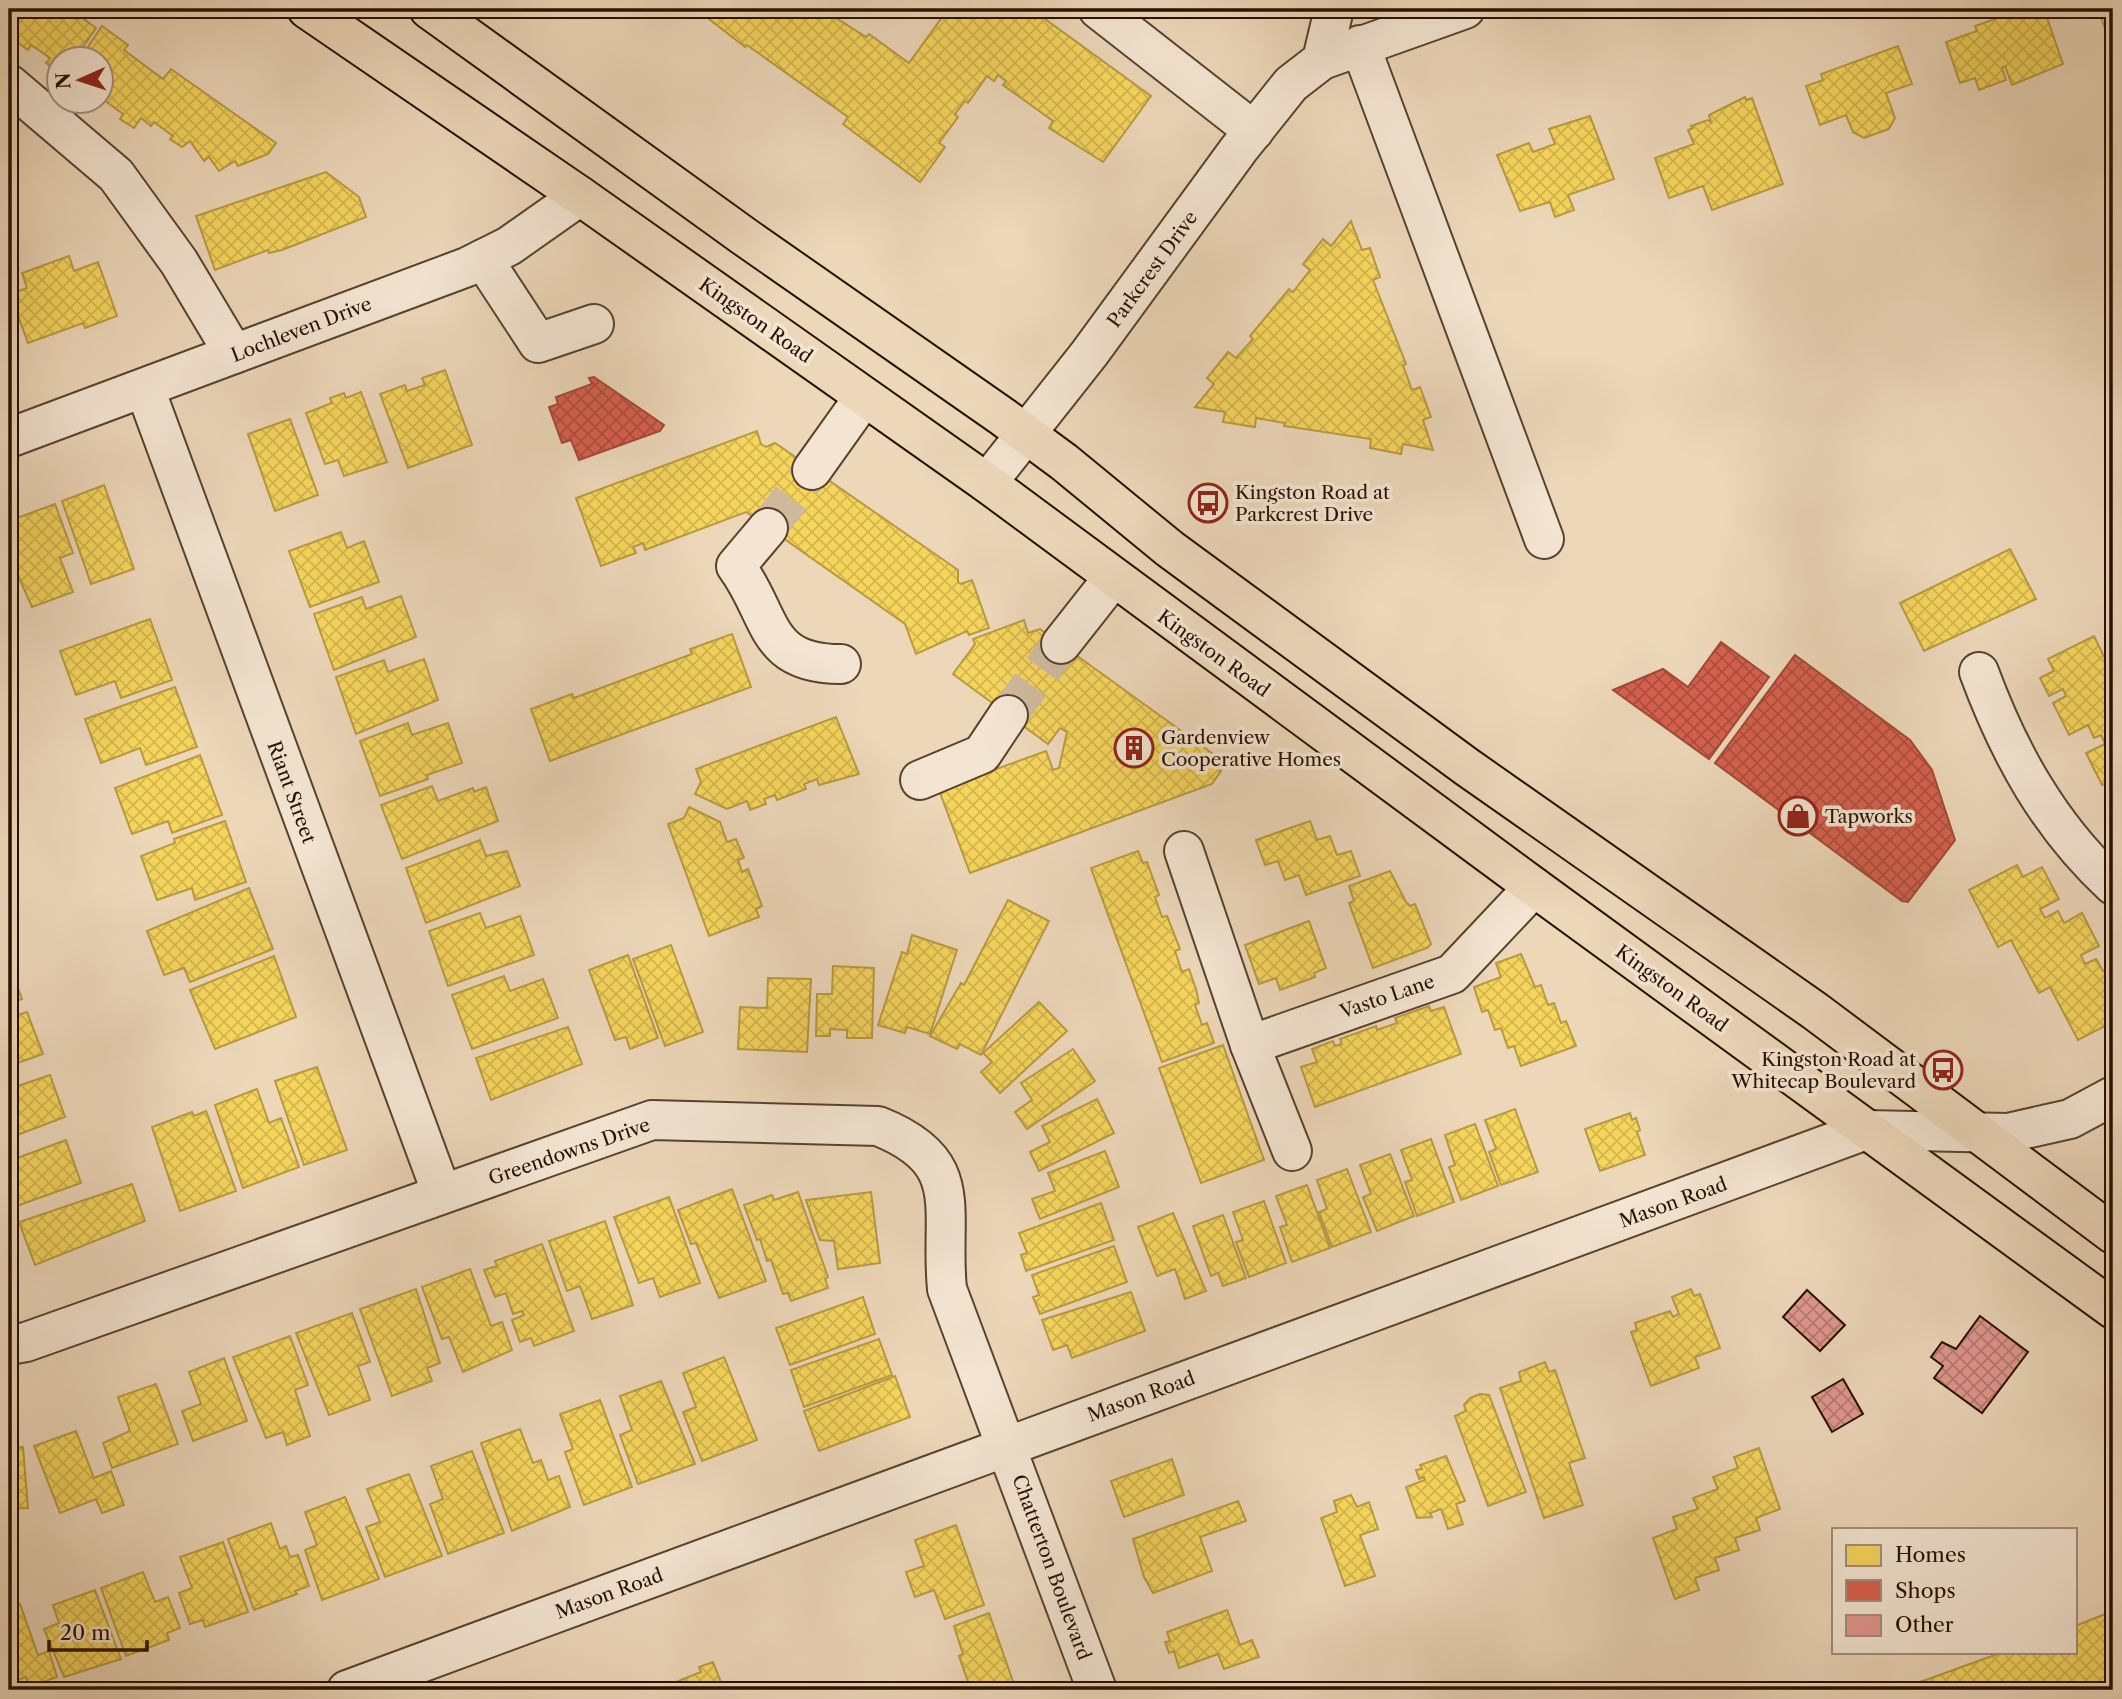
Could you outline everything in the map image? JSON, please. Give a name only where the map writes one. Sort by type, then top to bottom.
[{"type":"main road","name":"Kingston Road","points":[[307,9],[580,196],[987,483],[1534,887],[2113,1309]]},
{"type":"main road","points":[[429,9],[744,237],[1065,462],[1170,549],[1467,767],[1815,1011],[2113,1234]]},
{"type":"main road","points":[[1113,578],[1129,561],[1170,549]]},
{"type":"street","points":[[1098,9],[1254,131]]},
{"type":"street","points":[[1322,60],[1334,9]]},
{"type":"street","name":"Parkcrest Drive","points":[[987,483],[1291,84],[1322,60],[1465,9]]},
{"type":"street","points":[[1360,45],[1544,539]]},
{"type":"street","points":[[9,84],[116,176],[179,262],[234,354]]},
{"type":"street","name":"Lochleven Drive","points":[[9,438],[145,389],[483,259],[509,246],[580,196]]},
{"type":"street","points":[[483,259],[538,343],[594,324]]},
{"type":"street","name":"Riant Street","points":[[145,389],[442,1194]]},
{"type":"street","points":[[812,470],[864,397]]},
{"type":"street","points":[[768,528],[724,574],[751,587],[769,631],[793,656],[816,664],[841,664]]},
{"type":"street","points":[[1061,644],[1113,578]]},
{"type":"street","points":[[1979,672],[2002,732],[2026,777],[2055,820],[2113,885]]},
{"type":"street","points":[[920,780],[982,754],[1008,715]]},
{"type":"street","points":[[1184,850],[1251,1045],[1292,1151]]},
{"type":"street","name":"Vasto Lane","points":[[1251,1045],[1452,974],[1534,887]]},
{"type":"street","name":"Mason Road","points":[[347,1690],[1866,1130],[2008,1133],[2070,1119],[2113,1096]]},
{"type":"street","name":"Greendowns Drive","points":[[9,1345],[26,1342],[652,1120],[878,1126],[895,1133],[925,1152],[944,1182],[943,1250],[947,1289],[1007,1445]]},
{"type":"street","name":"Chatterton Boulevard","points":[[1007,1445],[1097,1690]]},
{"type":"building: Homes","points":[[9,9],[70,9],[96,28],[84,46],[46,46],[46,55],[31,45],[28,50],[13,39],[16,35],[9,30]]},
{"type":"building: Homes","points":[[696,9],[822,9],[866,37],[869,34],[909,63],[948,9],[1020,9],[1035,19],[1038,14],[1151,96],[1103,162],[1049,128],[1053,121],[1003,85],[1006,81],[998,75],[994,81],[987,76],[968,103],[965,101],[955,114],[958,117],[939,143],[945,147],[920,182],[843,124],[848,117],[747,45],[745,47]]},
{"type":"building: Homes","points":[[2014,9],[2044,9],[2063,64],[2012,85],[2005,66],[2002,68],[2006,80],[1979,90],[1975,78],[1960,83],[1946,42],[1977,31],[1975,26],[2015,12]]},
{"type":"building: Homes","points":[[2098,9],[2113,9],[2113,51]]},
{"type":"building: Homes","points":[[102,26],[128,45],[124,50],[163,79],[171,69],[276,143],[268,154],[238,166],[235,161],[219,171],[209,157],[204,161],[190,141],[182,147],[170,139],[173,136],[154,122],[151,126],[141,118],[134,128],[120,119],[123,114],[116,109],[116,46],[88,46]]},
{"type":"building: Homes","points":[[1898,46],[1912,84],[1886,93],[1895,118],[1889,129],[1864,138],[1853,132],[1846,115],[1820,125],[1806,86],[1823,80],[1821,74]]},
{"type":"building: Homes","points":[[1745,97],[1746,100],[1752,98],[1783,184],[1712,210],[1703,186],[1669,198],[1655,158],[1694,144],[1688,130],[1693,128],[1691,126],[1708,120],[1711,122],[1709,115]]},
{"type":"building: Homes","points":[[1590,116],[1614,179],[1568,195],[1574,210],[1555,217],[1550,202],[1520,211],[1497,155],[1529,143],[1533,152],[1555,144],[1549,129]]},
{"type":"building: Homes","points":[[326,172],[359,197],[366,217],[282,250],[269,253],[268,250],[215,270],[196,216]]},
{"type":"building: Homes","points":[[1351,221],[1362,250],[1370,248],[1380,277],[1373,280],[1406,364],[1403,365],[1412,390],[1420,387],[1431,417],[1423,420],[1433,450],[1403,444],[1401,454],[1370,448],[1371,439],[1284,426],[1285,423],[1256,418],[1255,427],[1223,422],[1225,412],[1195,407],[1214,384],[1207,378],[1228,352],[1236,358],[1253,339],[1250,336],[1289,289],[1293,292],[1310,270],[1303,264],[1323,239],[1331,246]]},
{"type":"building: Homes","points":[[69,256],[74,271],[98,262],[117,316],[85,328],[83,323],[28,343],[10,294],[27,288],[22,273]]},
{"type":"building: Homes","points":[[445,370],[472,445],[408,468],[380,394],[405,385],[407,391],[425,385],[422,378]]},
{"type":"building: Homes","points":[[361,392],[387,462],[344,476],[338,460],[325,464],[306,413],[332,403],[330,398],[344,393],[346,398]]},
{"type":"building: Homes","points":[[290,419],[318,495],[275,511],[248,434]]},
{"type":"building: Homes","points":[[757,431],[761,444],[766,447],[775,443],[958,570],[958,582],[961,584],[972,580],[989,628],[969,635],[967,631],[916,654],[905,624],[746,512],[645,550],[643,543],[633,547],[636,553],[601,566],[576,498]]},
{"type":"building: Homes","points":[[104,485],[134,569],[91,584],[62,501]]},
{"type":"building: Homes","points":[[55,504],[73,553],[60,558],[73,592],[32,607],[9,555],[9,521]]},
{"type":"building: Homes","points":[[341,532],[347,548],[364,541],[379,582],[310,607],[289,551]]},
{"type":"building: Homes","points":[[2010,549],[2036,599],[1924,651],[1900,603]]},
{"type":"building: Homes","points":[[401,596],[416,637],[334,670],[314,614],[362,597],[366,609]]},
{"type":"building: Homes","points":[[150,619],[172,680],[121,698],[115,681],[76,695],[60,651]]},
{"type":"building: Homes","name":"Gardenview Cooperative Homes","points":[[1024,620],[1028,633],[1040,629],[1216,756],[1221,771],[1212,784],[970,873],[939,790],[1046,751],[1053,770],[1059,768],[1067,732],[1060,728],[1048,744],[953,674],[975,644],[973,639]]},
{"type":"building: Homes","points":[[732,634],[751,687],[550,761],[531,709],[572,694],[574,698],[692,654],[690,649]]},
{"type":"building: Homes","points":[[2094,636],[2113,675],[2113,780],[2102,785],[2086,753],[2105,744],[2101,735],[2094,738],[2088,725],[2069,735],[2053,703],[2066,696],[2063,689],[2049,696],[2040,678],[2054,671],[2048,659]]},
{"type":"building: Homes","points":[[424,659],[438,700],[356,734],[336,677],[384,660],[388,672]]},
{"type":"building: Homes","points":[[175,687],[197,747],[146,765],[140,748],[101,763],[85,719]]},
{"type":"building: Homes","points":[[836,717],[859,774],[819,785],[817,779],[804,784],[806,789],[777,800],[775,795],[764,799],[766,804],[750,810],[747,801],[727,809],[695,794],[701,782],[696,769]]},
{"type":"building: Homes","points":[[408,723],[412,735],[448,723],[462,763],[427,775],[428,779],[380,796],[360,741]]},
{"type":"building: Homes","points":[[200,755],[222,815],[172,833],[168,821],[132,834],[115,788]]},
{"type":"building: Homes","points":[[432,786],[438,801],[473,788],[474,792],[486,787],[498,821],[402,859],[381,805]]},
{"type":"building: Homes","points":[[689,807],[720,822],[727,842],[736,839],[744,858],[738,860],[742,872],[748,869],[762,906],[756,909],[759,917],[709,936],[668,824],[684,818]]},
{"type":"building: Homes","points":[[225,821],[246,882],[195,900],[192,888],[157,900],[141,856],[175,843],[174,839]]},
{"type":"building: Homes","points":[[1310,821],[1317,840],[1330,836],[1337,855],[1351,851],[1360,876],[1306,895],[1299,875],[1285,880],[1278,861],[1265,865],[1256,840]]},
{"type":"building: Homes","points":[[480,840],[486,856],[507,851],[520,886],[426,923],[406,868]]},
{"type":"building: Homes","points":[[1138,851],[1143,863],[1147,862],[1159,895],[1155,897],[1162,917],[1167,916],[1180,949],[1175,951],[1182,972],[1189,969],[1199,1003],[1195,1005],[1202,1025],[1207,1023],[1214,1043],[1162,1062],[1091,868]]},
{"type":"building: Homes","points":[[2017,865],[2023,877],[2042,867],[2059,899],[2040,909],[2045,918],[2058,911],[2064,923],[2082,913],[2099,946],[2081,955],[2085,964],[2096,959],[2103,971],[2113,965],[2113,1022],[2078,1040],[2050,987],[2039,993],[2011,940],[1998,947],[1969,890]]},
{"type":"building: Homes","points":[[1390,871],[1406,902],[1410,906],[1415,904],[1431,944],[1427,948],[1373,968],[1349,903],[1354,901],[1349,886]]},
{"type":"building: Homes","points":[[249,888],[273,949],[190,982],[184,968],[164,975],[147,931]]},
{"type":"building: Homes","points":[[1008,900],[1049,921],[981,1055],[960,1044],[957,1049],[930,1036],[961,983],[964,985]]},
{"type":"building: Homes","points":[[480,913],[486,928],[520,916],[534,955],[448,986],[429,931]]},
{"type":"building: Homes","points":[[1309,921],[1326,968],[1314,973],[1315,977],[1280,990],[1276,978],[1259,984],[1245,945]]},
{"type":"building: Homes","points":[[912,935],[957,950],[930,1034],[907,1027],[905,1033],[878,1025],[902,952],[907,954]]},
{"type":"building: Homes","points":[[671,945],[703,1032],[665,1046],[633,959]]},
{"type":"building: Homes","points":[[1521,954],[1535,987],[1541,985],[1548,1005],[1554,1003],[1561,1023],[1566,1021],[1576,1046],[1521,1066],[1514,1046],[1508,1048],[1501,1028],[1495,1030],[1488,1010],[1482,1012],[1474,987],[1501,977],[1496,963]]},
{"type":"building: Homes","points":[[628,955],[658,1038],[630,1049],[626,1037],[615,1040],[589,970]]},
{"type":"building: Homes","points":[[274,956],[296,1017],[215,1049],[190,990]]},
{"type":"building: Homes","points":[[833,966],[874,968],[872,1038],[847,1038],[847,1030],[830,1029],[830,1036],[816,1036],[817,994],[832,994]]},
{"type":"building: Homes","points":[[504,976],[510,991],[543,979],[558,1018],[472,1049],[452,995]]},
{"type":"building: Homes","points":[[768,978],[811,979],[807,1052],[738,1049],[740,1007],[767,1008]]},
{"type":"building: Homes","points":[[9,979],[11,985],[16,983],[22,999],[9,1004]]},
{"type":"building: Homes","points":[[1039,1002],[1067,1031],[1000,1093],[981,1072],[992,1062],[983,1053]]},
{"type":"building: Homes","points":[[1429,1006],[1431,1011],[1444,1007],[1461,1054],[1315,1107],[1301,1067],[1317,1062],[1312,1049],[1333,1041],[1335,1046],[1342,1044],[1340,1039],[1376,1026],[1377,1030],[1397,1023],[1395,1018]]},
{"type":"building: Homes","points":[[27,1012],[43,1054],[9,1066],[9,1018]]},
{"type":"building: Homes","points":[[568,1027],[582,1064],[491,1100],[476,1058]]},
{"type":"building: Homes","points":[[1223,1045],[1264,1160],[1201,1183],[1159,1068]]},
{"type":"building: Homes","points":[[1073,1049],[1095,1081],[1027,1129],[1015,1112],[1032,1100],[1021,1083]]},
{"type":"building: Homes","points":[[317,1067],[347,1150],[304,1165],[275,1081]]},
{"type":"building: Homes","points":[[50,1075],[65,1117],[9,1138],[9,1089]]},
{"type":"building: Homes","points":[[257,1089],[269,1123],[281,1118],[299,1167],[243,1188],[215,1105]]},
{"type":"building: Homes","points":[[1097,1099],[1114,1133],[1039,1171],[1030,1152],[1050,1142],[1042,1126]]},
{"type":"building: Homes","points":[[1515,1109],[1538,1172],[1501,1185],[1489,1152],[1496,1149],[1485,1120]]},
{"type":"building: Homes","points":[[206,1111],[236,1191],[180,1211],[152,1127],[192,1112],[194,1116]]},
{"type":"building: Homes","points":[[1630,1113],[1632,1120],[1636,1118],[1640,1130],[1637,1132],[1645,1155],[1600,1171],[1585,1129]]},
{"type":"building: Homes","points":[[1475,1124],[1498,1186],[1461,1200],[1449,1167],[1455,1165],[1445,1135]]},
{"type":"building: Homes","points":[[1431,1139],[1454,1202],[1417,1216],[1405,1182],[1412,1180],[1401,1150]]},
{"type":"building: Homes","points":[[66,1140],[81,1183],[14,1207],[9,1191],[9,1161]]},
{"type":"building: Homes","points":[[1105,1151],[1119,1187],[1040,1219],[1032,1199],[1055,1191],[1048,1173]]},
{"type":"building: Homes","points":[[1390,1154],[1414,1216],[1377,1231],[1363,1197],[1371,1194],[1360,1165]]},
{"type":"building: Homes","points":[[1347,1169],[1371,1232],[1332,1247],[1319,1212],[1327,1209],[1317,1180]]},
{"type":"building: Homes","points":[[132,1184],[145,1221],[35,1265],[19,1222]]},
{"type":"building: Homes","points":[[1307,1185],[1330,1248],[1292,1262],[1280,1227],[1287,1225],[1276,1196]]},
{"type":"building: Homes","points":[[732,1189],[766,1281],[719,1298],[696,1243],[691,1244],[678,1210]]},
{"type":"building: Homes","points":[[798,1192],[828,1277],[825,1279],[828,1288],[791,1301],[788,1293],[783,1294],[771,1260],[767,1261],[744,1205],[772,1195],[774,1200]]},
{"type":"building: Homes","points":[[871,1192],[880,1263],[838,1269],[834,1241],[820,1240],[806,1200]]},
{"type":"building: Homes","points":[[669,1197],[700,1283],[660,1297],[653,1278],[639,1283],[614,1217]]},
{"type":"building: Homes","points":[[1264,1201],[1286,1263],[1249,1277],[1236,1242],[1243,1240],[1233,1212]]},
{"type":"building: Homes","points":[[1101,1203],[1114,1240],[1026,1271],[1021,1255],[1027,1253],[1019,1233]]},
{"type":"building: Homes","points":[[1173,1213],[1206,1291],[1185,1299],[1175,1269],[1157,1276],[1138,1227]]},
{"type":"building: Homes","points":[[1223,1215],[1246,1278],[1223,1286],[1218,1273],[1211,1276],[1193,1226]]},
{"type":"building: Homes","points":[[605,1221],[633,1305],[592,1319],[580,1286],[567,1291],[549,1241]]},
{"type":"building: Homes","points":[[542,1244],[574,1331],[534,1346],[531,1338],[520,1342],[512,1320],[524,1315],[522,1311],[513,1314],[506,1293],[495,1297],[484,1270],[497,1266],[495,1261]]},
{"type":"building: Homes","points":[[1114,1246],[1127,1282],[1040,1314],[1033,1297],[1039,1295],[1032,1275]]},
{"type":"building: Homes","points":[[470,1269],[491,1326],[502,1322],[512,1350],[463,1372],[449,1337],[442,1339],[422,1287]]},
{"type":"building: Homes","points":[[416,1289],[440,1363],[427,1368],[432,1381],[392,1396],[360,1309]]},
{"type":"building: Homes","points":[[1691,1289],[1694,1296],[1700,1294],[1720,1348],[1695,1357],[1699,1368],[1651,1386],[1631,1332],[1637,1330],[1635,1323],[1670,1311],[1673,1317],[1679,1314],[1672,1297]]},
{"type":"building: Homes","points":[[1131,1292],[1145,1331],[1072,1358],[1067,1345],[1053,1350],[1042,1320]]},
{"type":"building: Homes","points":[[863,1297],[875,1334],[790,1365],[776,1328]]},
{"type":"building: Homes","points":[[352,1313],[370,1362],[358,1366],[370,1400],[329,1415],[296,1333]]},
{"type":"building: Homes","points":[[290,1336],[308,1385],[295,1390],[310,1436],[287,1445],[283,1432],[266,1438],[233,1357]]},
{"type":"building: Homes","points":[[879,1339],[892,1375],[804,1407],[791,1370]]},
{"type":"building: Homes","points":[[724,1357],[757,1440],[702,1461],[683,1412],[696,1407],[683,1373]]},
{"type":"building: Homes","points":[[224,1358],[247,1421],[193,1441],[182,1411],[201,1404],[189,1372]]},
{"type":"building: Homes","points":[[1545,1362],[1549,1372],[1555,1370],[1585,1458],[1569,1463],[1583,1505],[1544,1518],[1500,1388],[1521,1381],[1519,1372]]},
{"type":"building: Homes","points":[[895,1376],[910,1417],[819,1451],[804,1411]]},
{"type":"building: Homes","points":[[661,1381],[695,1464],[638,1484],[620,1435],[632,1430],[620,1396]]},
{"type":"building: Homes","points":[[156,1384],[178,1444],[112,1468],[103,1443],[130,1431],[118,1397]]},
{"type":"building: Homes","points":[[1480,1394],[1489,1395],[1526,1492],[1488,1506],[1455,1416],[1466,1411],[1464,1405],[1470,1398]]},
{"type":"building: Homes","points":[[600,1400],[632,1487],[584,1505],[565,1452],[573,1449],[560,1414]]},
{"type":"building: Homes","points":[[520,1429],[533,1463],[541,1460],[548,1480],[559,1476],[570,1507],[512,1531],[481,1443]]},
{"type":"building: Homes","points":[[76,1431],[94,1478],[111,1471],[124,1505],[102,1513],[96,1499],[60,1513],[34,1446]]},
{"type":"building: Homes","points":[[23,1447],[28,1508],[9,1509],[9,1448]]},
{"type":"building: Homes","points":[[1759,1448],[1780,1509],[1756,1518],[1760,1530],[1735,1538],[1739,1550],[1715,1558],[1719,1570],[1695,1578],[1699,1590],[1675,1599],[1653,1538],[1677,1529],[1673,1517],[1698,1509],[1693,1498],[1718,1489],[1713,1477],[1738,1468],[1734,1457]]},
{"type":"building: Homes","points":[[472,1451],[504,1533],[448,1554],[430,1504],[443,1499],[431,1466]]},
{"type":"building: Homes","points":[[1446,1456],[1465,1501],[1456,1504],[1463,1524],[1448,1529],[1441,1509],[1430,1513],[1432,1517],[1417,1518],[1406,1487],[1425,1480],[1424,1477],[1419,1479],[1416,1470],[1422,1469],[1420,1465]]},
{"type":"building: Homes","points":[[1172,1459],[1184,1495],[1124,1517],[1111,1481]]},
{"type":"building: Homes","points":[[409,1474],[442,1556],[385,1577],[366,1527],[380,1522],[367,1489]]},
{"type":"building: Homes","points":[[1351,1495],[1357,1507],[1369,1502],[1378,1529],[1360,1535],[1375,1576],[1345,1586],[1321,1518],[1337,1512],[1334,1501]]},
{"type":"building: Homes","points":[[345,1497],[379,1579],[322,1600],[305,1550],[317,1545],[305,1512]]},
{"type":"building: Homes","points":[[1238,1501],[1246,1521],[1200,1537],[1212,1571],[1153,1593],[1144,1577],[1133,1539]]},
{"type":"building: Homes","points":[[271,1523],[280,1549],[286,1546],[290,1557],[298,1555],[309,1586],[295,1591],[297,1594],[254,1610],[228,1539]]},
{"type":"building: Homes","points":[[956,1525],[984,1605],[945,1619],[934,1590],[915,1597],[906,1572],[924,1566],[915,1540]]},
{"type":"building: Homes","points":[[223,1542],[248,1612],[205,1627],[203,1620],[190,1624],[179,1593],[192,1588],[180,1557]]},
{"type":"building: Homes","points":[[143,1572],[155,1602],[168,1597],[180,1628],[167,1633],[169,1640],[126,1656],[101,1588]]},
{"type":"building: Homes","points":[[95,1590],[121,1659],[64,1677],[44,1629],[59,1623],[53,1605]]},
{"type":"building: Homes","points":[[20,1604],[38,1655],[49,1651],[57,1677],[29,1687],[26,1677],[12,1682],[14,1690],[9,1690],[9,1608]]},
{"type":"building: Homes","points":[[1227,1610],[1240,1645],[1252,1640],[1259,1657],[1224,1669],[1218,1654],[1179,1668],[1174,1651],[1169,1653],[1165,1642],[1170,1641],[1167,1632]]},
{"type":"building: Homes","points":[[2113,1611],[2113,1690],[1898,1690],[1997,1654],[2076,1654],[2076,1626]]},
{"type":"building: Homes","points":[[989,1613],[1016,1690],[971,1690],[959,1656],[963,1654],[954,1626]]},
{"type":"building: Homes","points":[[713,1662],[724,1690],[681,1690],[678,1681],[701,1672],[699,1667]]},
{"type":"building: Shops","points":[[594,377],[664,425],[660,431],[579,460],[571,440],[562,443],[549,407],[558,404],[556,397],[592,384],[589,378]]},
{"type":"building: Shops","points":[[1721,642],[1769,677],[1709,759],[1613,690],[1663,669],[1688,687]]},
{"type":"building: Shops","points":[[1795,655],[1910,740],[1932,770],[1955,840],[1908,902],[1902,901],[1715,763]]},
{"type":"building: Other","points":[[1807,1290],[1845,1325],[1820,1351],[1783,1317]]},
{"type":"building: Other","points":[[1980,1316],[2028,1352],[1982,1413],[1934,1378],[1943,1366],[1931,1357],[1942,1342],[1956,1349]]},
{"type":"building: Other","points":[[1843,1379],[1863,1414],[1832,1432],[1812,1397]]},
{"type":"tunnel","points":[[768,528],[812,470]]},
{"type":"tunnel","points":[[1008,715],[1061,644]]},
{"type":"place","name":"Kingston Road at Parkcrest Drive","points":[[1208,503]]},
{"type":"place","name":"Gardenview Cooperative Homes","points":[[1134,748]]},
{"type":"place","name":"Tapworks","points":[[1798,816]]},
{"type":"place","name":"Kingston Road at Whitecap Boulevard","points":[[1943,1070]]}]
